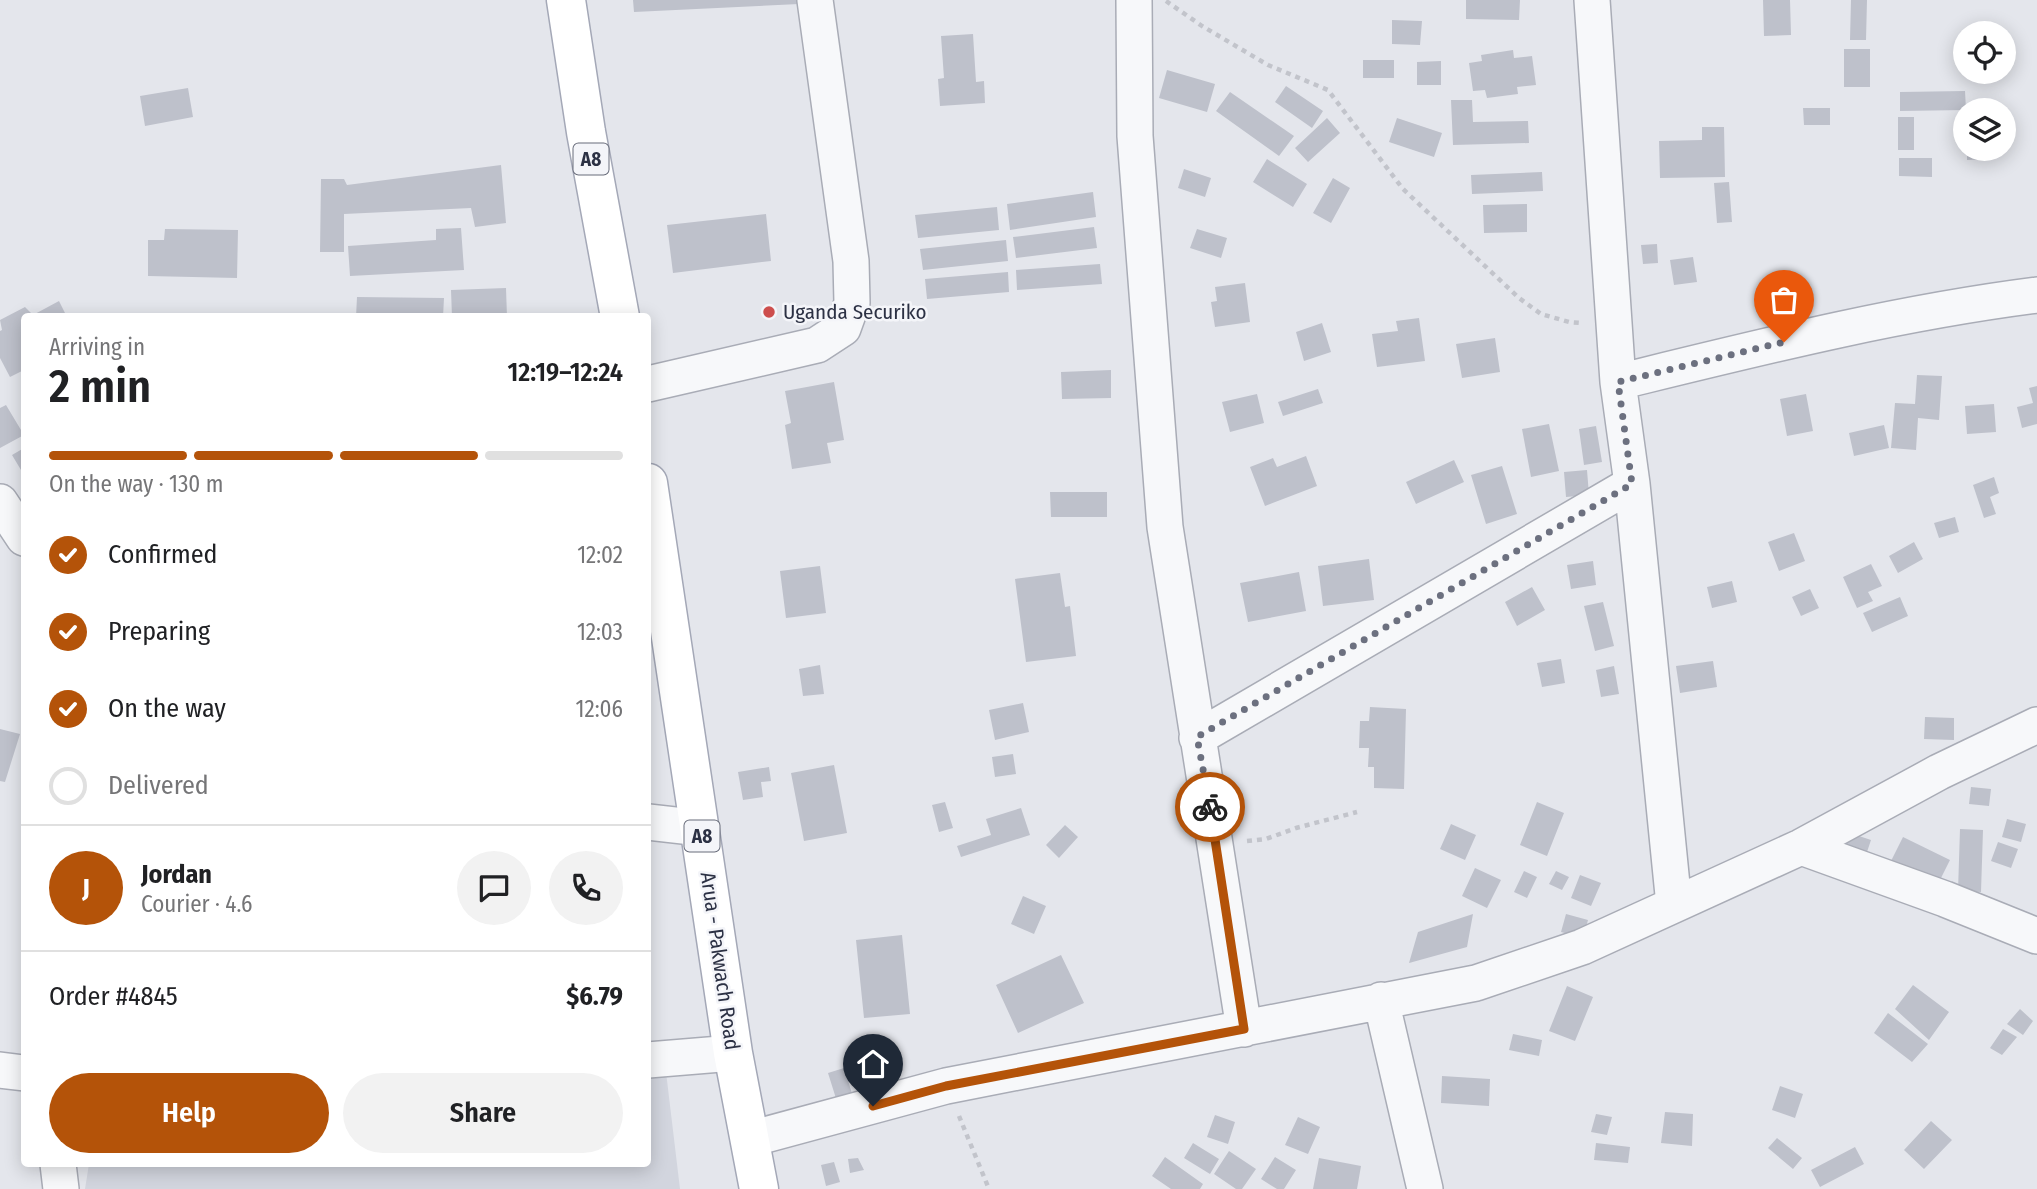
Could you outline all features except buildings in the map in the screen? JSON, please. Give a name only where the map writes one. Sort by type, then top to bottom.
[{"type":"main road","name":"A8","points":[[566,0],[586,132],[619,313]]},
{"type":"main road","name":"Arua - Pakwach Road","points":[[651,503],[733,1053],[759,1189]]},
{"type":"street","points":[[651,383],[817,345],[843,328],[852,303],[851,261],[815,0]]},
{"type":"street","points":[[1134,0],[1135,136],[1165,527],[1244,1029]]},
{"type":"street","points":[[1591,0],[1618,382],[1632,484],[1674,905]]},
{"type":"street","points":[[1618,382],[1863,324],[1975,303],[2037,295]]},
{"type":"street","points":[[1197,737],[1632,484]]},
{"type":"street","points":[[0,502],[21,534]]},
{"type":"street","points":[[750,1139],[946,1086],[1476,983],[1582,947],[1801,847],[1939,772],[2037,725]]},
{"type":"street","points":[[651,822],[701,828]]},
{"type":"street","points":[[1801,847],[2037,936]]},
{"type":"street","points":[[1381,1000],[1425,1189]]},
{"type":"street","points":[[651,1060],[733,1053]]},
{"type":"street","points":[[0,1070],[21,1073]]},
{"type":"street","points":[[58,1167],[61,1189]]},
{"type":"path","points":[[1164,0],[1268,65],[1328,90],[1403,189],[1519,298],[1541,314],[1569,322],[1614,325]]},
{"type":"path","points":[[1214,844],[1266,839],[1357,812]]},
{"type":"path","points":[[946,1086],[989,1189]]},
{"type":"shaded area","points":[[666,1072],[680,1189],[85,1189],[89,1167],[651,1167],[651,1074]]},
{"type":"way so far","points":[[1210,807],[1197,737],[1632,484],[1618,382],[1784,342]]},
{"type":"place","name":"Uganda Securiko","points":[[769,312]]},
{"type":"route","points":[[873,1106],[946,1086],[1244,1029],[1210,807]]}]
